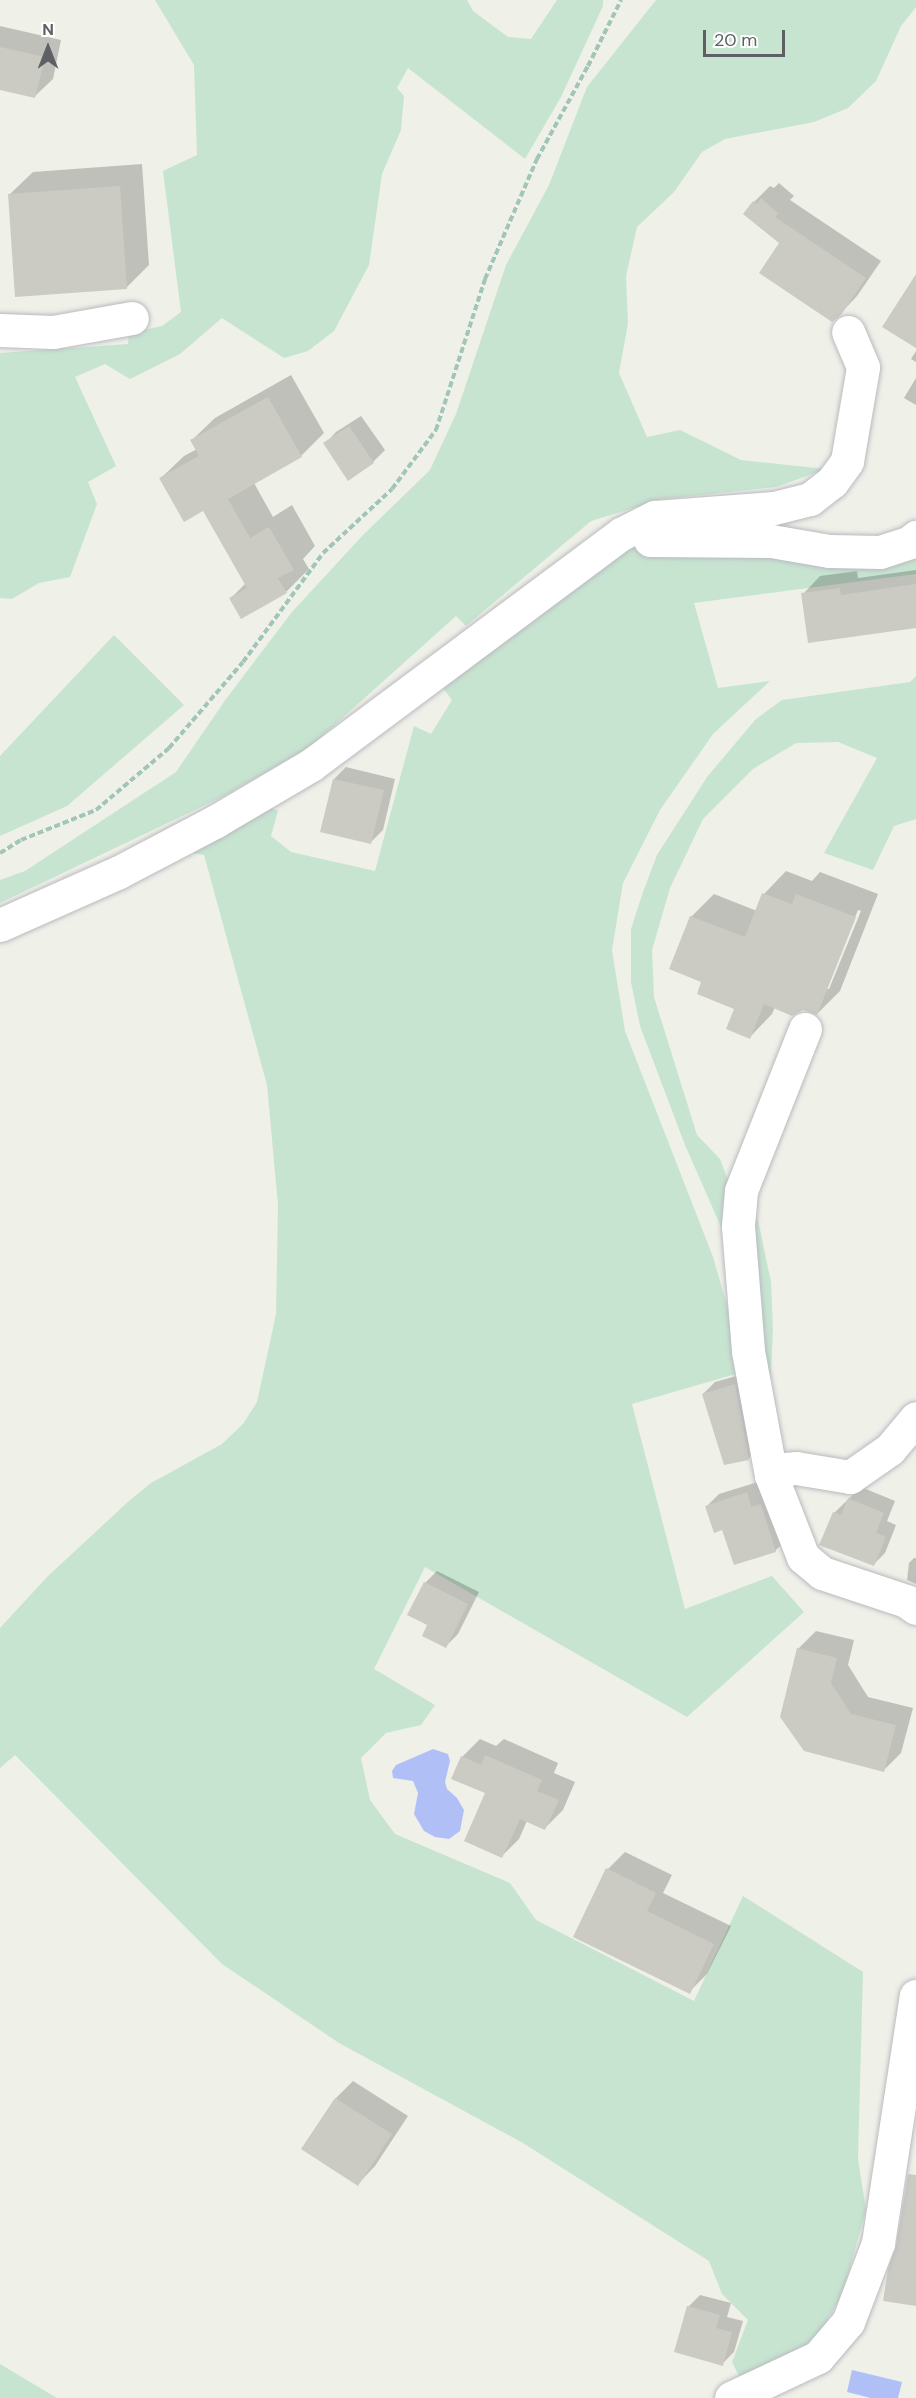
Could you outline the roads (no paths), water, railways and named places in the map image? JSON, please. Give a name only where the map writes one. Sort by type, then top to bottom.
[{"type":"street","points":[[0,330],[53,332],[132,318]]},
{"type":"street","points":[[0,925],[119,872],[216,821],[311,765],[593,552],[621,534],[655,517],[774,508],[810,499],[832,482],[847,461],[863,367],[848,332]]},
{"type":"street","points":[[593,552],[634,540],[701,538],[771,540],[829,551],[880,552],[910,542],[916,537]]},
{"type":"street","points":[[805,1029],[741,1191],[738,1226],[748,1351],[771,1475],[803,1557],[822,1573],[906,1601],[916,1608]]},
{"type":"street","points":[[771,1475],[783,1469],[796,1468],[850,1477],[890,1449],[916,1418]]},
{"type":"street","points":[[731,2398],[818,2357],[848,2322],[878,2243],[916,1996]]},
{"type":"water","points":[[433,1749],[448,1754],[450,1761],[445,1782],[447,1789],[457,1798],[464,1810],[460,1831],[449,1839],[435,1837],[424,1831],[414,1814],[418,1793],[413,1781],[393,1778],[392,1771],[396,1765]]},
{"type":"water","points":[[852,2370],[902,2382],[898,2398],[871,2398],[847,2392]]}]
